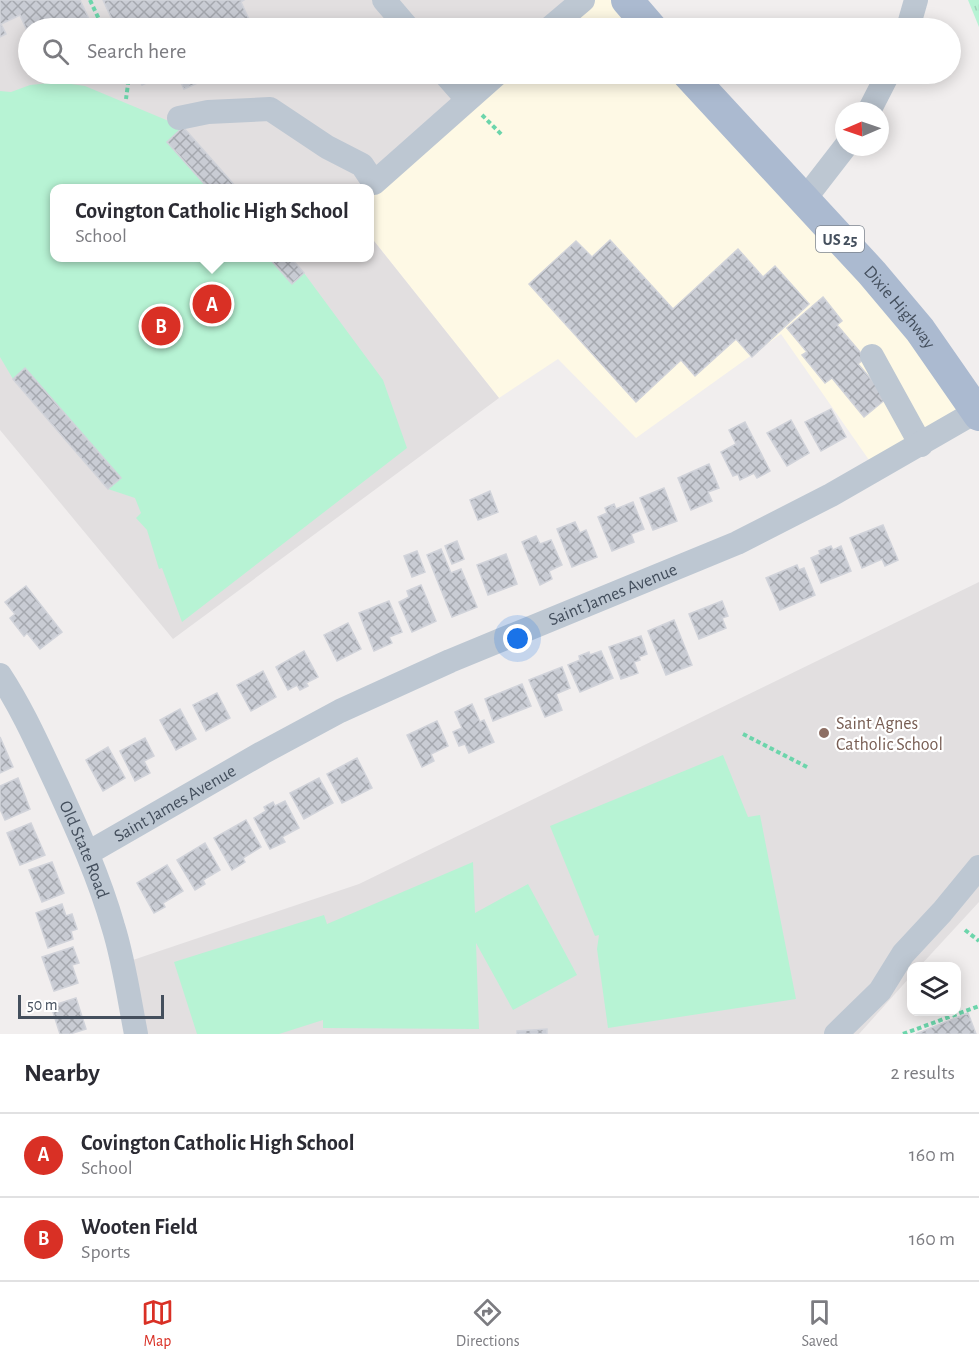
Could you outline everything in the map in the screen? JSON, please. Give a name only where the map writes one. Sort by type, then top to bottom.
[{"type":"main road","points":[[627,0],[642,18]]},
{"type":"main road","name":"Dixie Highway","points":[[697,84],[872,273],[920,330],[978,412]]},
{"type":"street","points":[[384,0],[399,18]]},
{"type":"street","points":[[562,18],[583,0]]},
{"type":"street","points":[[911,18],[916,0]]},
{"type":"street","points":[[454,84],[467,99]]},
{"type":"street","points":[[179,118],[208,112],[270,109],[327,147],[362,165],[374,183],[485,84]]},
{"type":"street","points":[[874,102],[883,84]]},
{"type":"street","points":[[804,200],[838,156]]},
{"type":"street","points":[[872,356],[921,445]]},
{"type":"street","name":"Saint James Avenue","points":[[88,853],[261,753],[340,711],[450,661],[737,543],[831,495],[978,412]]},
{"type":"street","name":"Old State Road","points":[[0,675],[18,702],[88,853],[114,929],[131,1002],[135,1034]]},
{"type":"street","points":[[836,1034],[880,991],[903,954],[979,867]]},
{"type":"path","points":[[90,0],[98,18]]},
{"type":"path","points":[[126,99],[128,84]]},
{"type":"path","points":[[467,99],[502,135]]},
{"type":"path","points":[[743,734],[809,768]]},
{"type":"path","points":[[965,930],[979,941]]},
{"type":"path","points":[[903,1034],[979,1006]]},
{"type":"shaded area","points":[[0,0],[583,0],[562,18],[18,18],[18,84],[486,84],[373,184],[50,184],[50,262],[374,262],[374,241],[499,398],[173,639],[0,430]]},
{"type":"shaded area","points":[[583,0],[627,0],[642,18],[562,18]]},
{"type":"shaded area","points":[[486,84],[697,84],[977,412],[876,470],[781,334],[636,438],[558,359],[499,398],[374,241],[373,184]]},
{"type":"shaded area","name":"Saint Agnes Catholic School","points":[[979,582],[979,902],[924,962],[907,962],[907,980],[859,1034],[136,1034],[121,964],[359,884]]},
{"type":"green space","points":[[968,0],[979,0],[979,27]]},
{"type":"green space","points":[[30,85],[85,86],[183,127],[233,184],[50,184],[50,262],[294,262],[383,380],[407,448],[182,622],[162,568],[159,569],[147,530],[136,518],[141,513],[135,498],[108,489],[13,379],[0,357],[0,91],[11,92]]},
{"type":"green space","points":[[723,755],[748,817],[760,815],[796,999],[608,1028],[597,949],[599,935],[595,936],[550,826]]},
{"type":"green space","points":[[473,862],[475,913],[528,884],[577,975],[513,1010],[476,943],[479,1029],[323,1028],[323,1020],[279,1034],[197,1034],[174,962],[324,915],[327,924]]},
{"type":"building","points":[[0,0],[80,0],[89,18],[21,18],[20,15],[1,24],[6,34],[0,37]]},
{"type":"building","points":[[103,0],[244,0],[241,2],[248,18],[111,18]]},
{"type":"building","points":[[182,84],[195,84],[184,89]]},
{"type":"building","points":[[183,127],[233,184],[204,184],[167,142]]},
{"type":"building","points":[[610,240],[673,309],[738,249],[763,277],[775,266],[809,304],[752,357],[736,339],[695,376],[681,360],[636,402],[529,284],[576,241],[592,257]]},
{"type":"building","points":[[273,262],[294,262],[304,273],[292,284]]},
{"type":"building","points":[[823,297],[842,321],[837,325],[865,358],[858,364],[887,398],[864,417],[832,378],[825,383],[802,355],[807,352],[787,328]]},
{"type":"building","points":[[25,368],[121,478],[108,489],[13,379]]},
{"type":"building","points":[[831,409],[846,437],[821,451],[805,422]]},
{"type":"building","points":[[791,420],[809,453],[787,466],[767,433]]},
{"type":"building","points":[[745,422],[770,471],[757,478],[754,473],[740,480],[738,474],[733,476],[721,452],[736,444],[729,430]]},
{"type":"building","points":[[709,464],[719,488],[708,492],[712,501],[691,510],[678,478]]},
{"type":"building","points":[[664,488],[677,521],[653,530],[640,498]]},
{"type":"building","points":[[490,491],[498,512],[478,520],[470,500]]},
{"type":"building","points":[[633,502],[644,529],[631,534],[634,542],[612,551],[598,517],[607,513],[605,508],[614,504],[616,509]]},
{"type":"building","points":[[575,522],[580,533],[586,530],[597,557],[572,567],[557,529]]},
{"type":"building","points":[[883,525],[898,560],[885,566],[882,559],[862,568],[850,538]]},
{"type":"building","points":[[536,536],[540,544],[551,540],[562,565],[549,571],[552,579],[540,585],[522,542]]},
{"type":"building","points":[[457,541],[464,559],[452,564],[445,546]]},
{"type":"building","points":[[831,546],[833,550],[841,546],[851,571],[821,583],[811,558],[820,554],[819,551]]},
{"type":"building","points":[[441,549],[451,573],[461,569],[477,607],[452,617],[427,555]]},
{"type":"building","points":[[417,551],[425,572],[412,577],[404,556]]},
{"type":"building","points":[[506,554],[517,584],[488,595],[477,565]]},
{"type":"building","points":[[797,565],[799,570],[804,568],[815,595],[780,610],[766,578]]},
{"type":"building","points":[[421,585],[436,621],[412,632],[399,602],[409,597],[407,591]]},
{"type":"building","points":[[26,586],[62,632],[40,649],[27,633],[24,636],[10,618],[15,614],[5,602]]},
{"type":"building","points":[[389,601],[402,632],[389,637],[392,643],[374,651],[359,613]]},
{"type":"building","points":[[722,601],[728,616],[722,618],[726,628],[699,639],[689,614]]},
{"type":"building","points":[[674,620],[692,665],[666,675],[648,631]]},
{"type":"building","points":[[348,623],[361,649],[337,661],[324,635]]},
{"type":"building","points":[[641,636],[647,654],[634,662],[638,673],[621,679],[609,647]]},
{"type":"building","points":[[304,651],[318,677],[306,683],[308,686],[300,690],[297,685],[288,690],[276,667]]},
{"type":"building","points":[[601,651],[613,678],[580,692],[568,665],[580,660],[579,656]]},
{"type":"building","points":[[562,667],[570,688],[556,694],[562,710],[545,717],[529,680]]},
{"type":"building","points":[[263,671],[276,697],[251,711],[237,685]]},
{"type":"building","points":[[522,684],[531,706],[493,721],[485,699]]},
{"type":"building","points":[[217,693],[230,718],[206,731],[193,705]]},
{"type":"building","points":[[472,704],[480,722],[484,720],[494,742],[469,753],[465,744],[459,746],[453,732],[462,728],[455,712]]},
{"type":"building","points":[[180,709],[196,739],[176,750],[160,720]]},
{"type":"building","points":[[437,721],[448,746],[431,754],[434,761],[422,767],[407,735]]},
{"type":"building","points":[[0,737],[13,767],[0,773]]},
{"type":"building","points":[[145,738],[154,756],[144,761],[150,773],[135,781],[120,751]]},
{"type":"building","points":[[108,747],[125,778],[103,791],[86,760]]},
{"type":"building","points":[[357,758],[372,788],[342,803],[327,774]]},
{"type":"building","points":[[18,778],[30,809],[5,820],[0,809],[0,786]]},
{"type":"building","points":[[319,778],[333,803],[304,819],[290,793]]},
{"type":"building","points":[[285,801],[299,828],[282,837],[285,842],[270,849],[254,818],[266,811],[264,807],[273,802],[275,806]]},
{"type":"building","points":[[246,820],[261,847],[243,858],[245,862],[232,870],[214,838]]},
{"type":"building","points":[[31,823],[45,855],[20,865],[7,833]]},
{"type":"building","points":[[205,843],[220,870],[203,880],[205,884],[195,890],[177,860]]},
{"type":"building","points":[[52,862],[64,893],[42,902],[29,870]]},
{"type":"building","points":[[167,865],[183,891],[163,903],[165,907],[154,913],[137,883]]},
{"type":"building","points":[[62,904],[66,916],[72,914],[77,929],[71,931],[73,939],[48,948],[36,913]]},
{"type":"building","points":[[73,947],[79,963],[72,965],[78,983],[54,991],[42,957]]},
{"type":"building","points":[[76,998],[86,1029],[70,1034],[60,1034],[51,1006]]},
{"type":"building","points":[[968,1013],[976,1034],[916,1034],[961,1016]]},
{"type":"building","points":[[547,1029],[547,1034],[517,1034],[517,1031]]},
{"type":"place","name":"Covington Catholic High School","points":[[212,304]]},
{"type":"place","name":"Wooten Field","points":[[161,326]]},
{"type":"place","name":"Saint Agnes Catholic School","points":[[824,733]]}]
